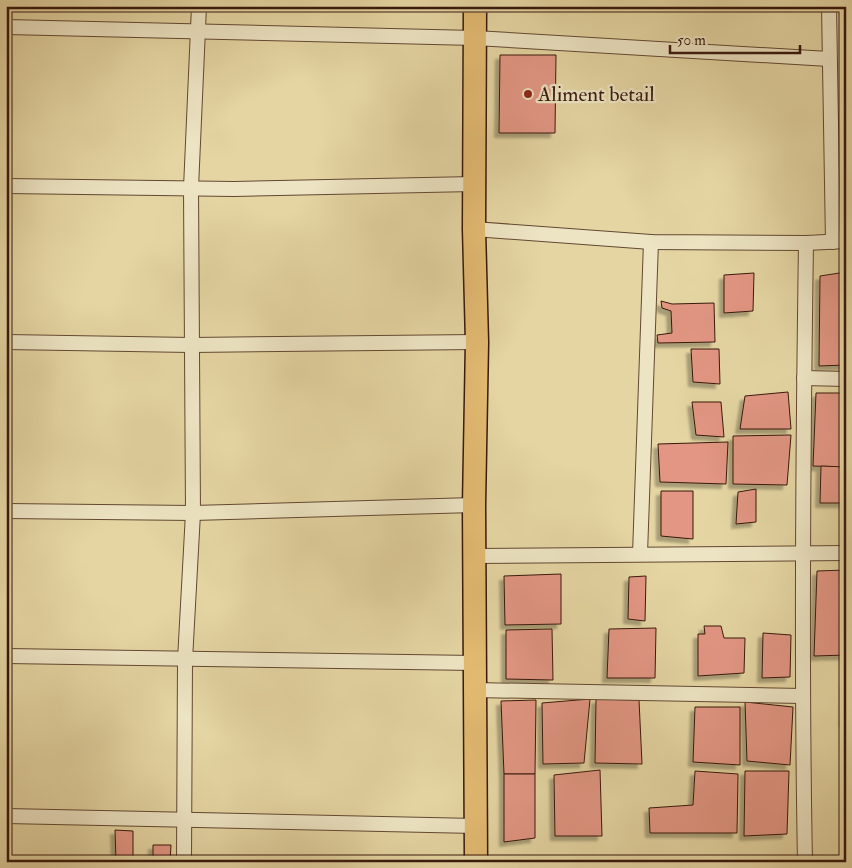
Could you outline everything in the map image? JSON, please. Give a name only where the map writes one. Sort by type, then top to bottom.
[{"type":"main road","points":[[475,6],[474,229],[477,342],[474,556],[476,862]]},
{"type":"street","points":[[184,862],[186,820],[185,660],[193,513],[190,188],[199,6]]},
{"type":"street","points":[[474,229],[651,242],[840,242],[829,59],[829,6]]},
{"type":"street","points":[[6,27],[475,38],[829,59]]},
{"type":"street","points":[[6,186],[234,189],[474,184]]},
{"type":"street","points":[[640,554],[651,242]]},
{"type":"street","points":[[805,862],[802,553],[806,243]]},
{"type":"street","points":[[6,342],[191,345],[477,342]]},
{"type":"street","points":[[804,378],[846,379]]},
{"type":"street","points":[[6,511],[193,513],[474,505]]},
{"type":"street","points":[[474,556],[846,553]]},
{"type":"street","points":[[6,656],[475,663]]},
{"type":"street","points":[[475,690],[802,696]]},
{"type":"street","points":[[6,816],[476,826]]},
{"type":"building","name":"Aliment betail","points":[[500,55],[556,55],[555,133],[499,133]]},
{"type":"building","points":[[846,272],[846,365],[819,366],[820,276]]},
{"type":"building","points":[[754,273],[753,311],[724,313],[724,275]]},
{"type":"building","points":[[661,301],[672,304],[714,303],[715,342],[658,343],[657,335],[672,333],[671,311],[662,308]]},
{"type":"building","points":[[691,349],[719,349],[720,384],[693,382]]},
{"type":"building","points":[[788,392],[791,429],[740,429],[745,396]]},
{"type":"building","points":[[816,393],[846,393],[846,467],[813,466]]},
{"type":"building","points":[[692,402],[721,402],[724,437],[696,435]]},
{"type":"building","points":[[791,435],[787,485],[733,484],[733,436]]},
{"type":"building","points":[[728,442],[726,484],[660,482],[658,444]]},
{"type":"building","points":[[821,466],[846,467],[846,503],[820,503]]},
{"type":"building","points":[[756,489],[756,522],[736,524],[738,492]]},
{"type":"building","points":[[661,491],[693,491],[693,539],[661,536]]},
{"type":"building","points":[[846,570],[846,655],[814,656],[817,571]]},
{"type":"building","points":[[561,574],[561,624],[505,625],[504,576]]},
{"type":"building","points":[[646,576],[645,621],[628,619],[629,577]]},
{"type":"building","points":[[704,626],[721,626],[724,638],[745,638],[744,673],[698,676],[698,634],[705,634]]},
{"type":"building","points":[[656,628],[655,678],[607,678],[609,629]]},
{"type":"building","points":[[552,629],[553,680],[506,679],[506,630]]},
{"type":"building","points":[[763,633],[791,635],[790,677],[762,678]]},
{"type":"building","points":[[845,681],[846,722],[844,722]]},
{"type":"building","points":[[590,699],[584,763],[543,764],[542,703]]},
{"type":"building","points":[[596,699],[639,700],[642,764],[595,763]]},
{"type":"building","points":[[536,700],[535,774],[504,774],[501,701]]},
{"type":"building","points":[[745,702],[793,707],[790,765],[747,761]]},
{"type":"building","points":[[695,707],[740,707],[740,765],[693,762]]},
{"type":"building","points":[[600,770],[602,836],[555,836],[554,775]]},
{"type":"building","points":[[695,771],[738,774],[737,833],[650,833],[649,808],[693,805]]},
{"type":"building","points":[[745,771],[789,771],[787,834],[744,836]]},
{"type":"building","points":[[504,774],[535,774],[535,838],[504,842]]},
{"type":"building","points":[[115,830],[133,831],[133,861],[116,862]]},
{"type":"building","points":[[153,845],[171,845],[170,862],[153,862]]},
{"type":"place","name":"Aliment betail","points":[[528,94]]}]
